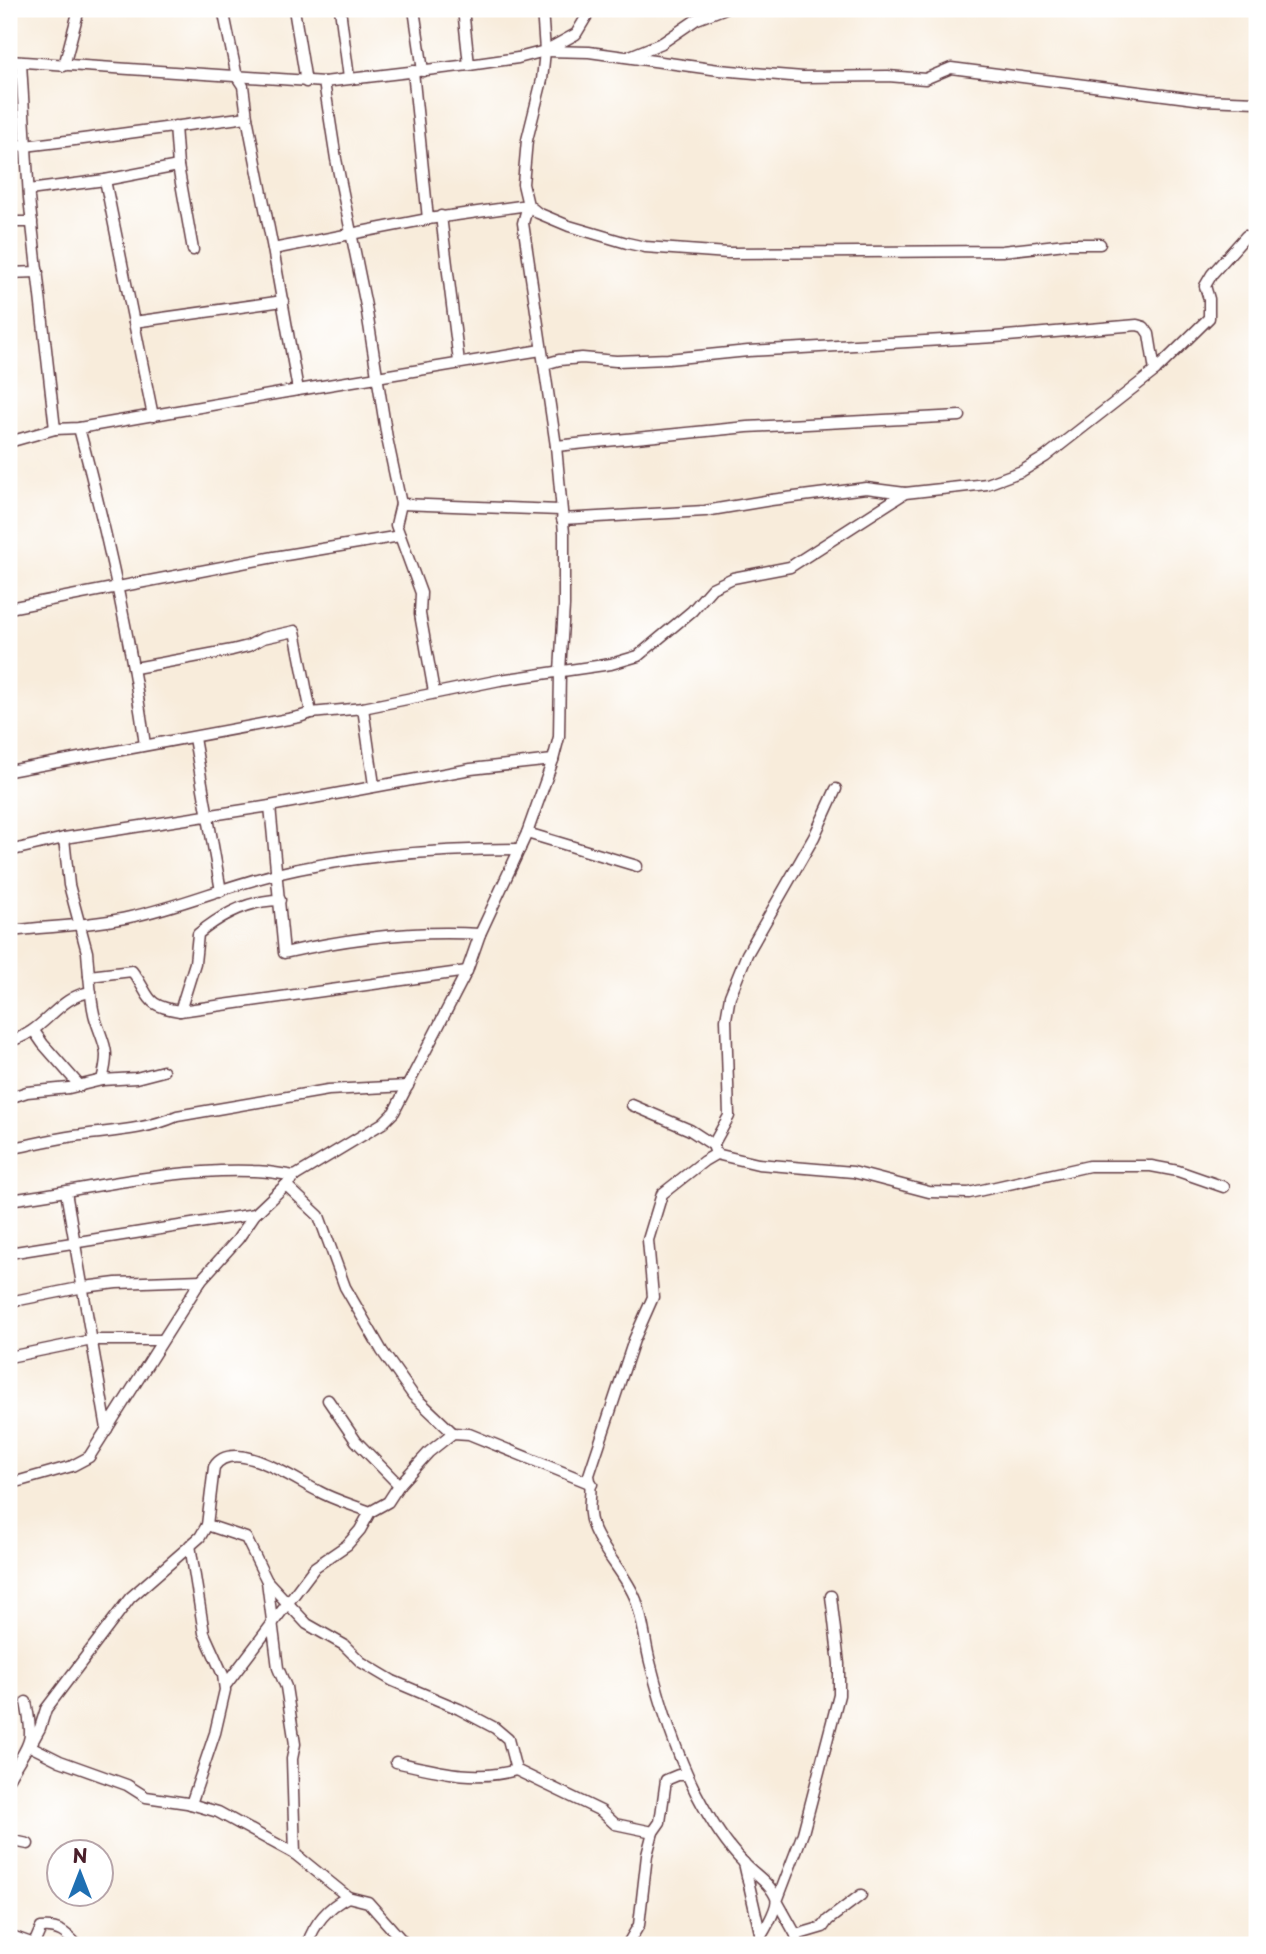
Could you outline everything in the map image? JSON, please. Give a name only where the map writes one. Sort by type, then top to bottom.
[{"type":"street","points":[[64,66],[79,9]]},
{"type":"street","points":[[223,9],[237,77],[243,86],[298,390]]},
{"type":"street","points":[[294,9],[306,82]]},
{"type":"street","points":[[340,9],[349,78]]},
{"type":"street","points":[[414,9],[428,219]]},
{"type":"street","points":[[463,9],[469,65]]},
{"type":"street","points":[[9,1484],[72,1466],[89,1457],[201,1280],[238,1239],[256,1214],[295,1176],[383,1122],[394,1112],[467,971],[481,933],[527,833],[559,737],[559,671],[564,606],[556,446],[523,223],[528,205],[523,184],[527,140],[542,80],[545,51],[542,9]]},
{"type":"street","points":[[545,51],[576,33],[591,9]]},
{"type":"street","points":[[627,57],[662,43],[697,19],[723,9]]},
{"type":"street","points":[[9,61],[324,82],[469,65],[545,51],[589,51],[719,70],[803,77],[888,76],[925,79],[951,68],[1203,100],[1257,102]]},
{"type":"street","points":[[21,63],[29,190],[55,429]]},
{"type":"street","points":[[324,82],[401,504],[396,525],[421,593],[420,614],[434,692]]},
{"type":"street","points":[[9,144],[26,146],[247,117]]},
{"type":"street","points":[[175,126],[178,166],[193,250]]},
{"type":"street","points":[[29,190],[178,166]]},
{"type":"street","points":[[104,180],[153,416]]},
{"type":"street","points":[[273,249],[441,216],[528,205],[538,213],[569,226],[627,243],[645,247],[728,253],[1002,251],[1054,245],[1100,244]]},
{"type":"street","points":[[441,216],[459,362]]},
{"type":"street","points":[[9,222],[32,222]]},
{"type":"street","points":[[401,504],[561,514],[705,511],[866,488],[905,493],[987,484],[1022,471],[1045,457],[1155,371],[1209,318],[1209,299],[1205,286],[1212,274],[1246,236]]},
{"type":"street","points":[[9,273],[38,272]]},
{"type":"street","points":[[134,322],[282,301]]},
{"type":"street","points":[[545,364],[582,358],[616,361],[668,359],[748,351],[995,337],[1137,325],[1144,327],[1149,334],[1155,371]]},
{"type":"street","points":[[9,442],[55,429],[79,428],[153,416],[541,350]]},
{"type":"street","points":[[556,446],[747,427],[960,416]]},
{"type":"street","points":[[79,428],[100,506],[135,668],[145,746]]},
{"type":"street","points":[[9,771],[194,738],[312,713],[363,708],[434,692],[611,664],[638,656],[692,611],[712,588],[754,572],[790,567],[905,493]]},
{"type":"street","points":[[9,608],[274,557],[400,536]]},
{"type":"street","points":[[135,668],[232,650],[263,638],[295,631],[312,713]]},
{"type":"street","points":[[363,708],[374,785]]},
{"type":"street","points":[[194,738],[221,891]]},
{"type":"street","points":[[9,851],[64,838],[270,806],[374,785],[471,769],[553,760]]},
{"type":"street","points":[[836,789],[814,837],[747,954],[730,996],[726,1019],[729,1116],[715,1150],[669,1186],[662,1194],[656,1209],[648,1240],[653,1297],[634,1340],[594,1459],[589,1475],[592,1484],[588,1498],[593,1529],[636,1599],[651,1667],[687,1775],[708,1816],[744,1863],[760,1877],[777,1901],[797,1940],[823,1927],[828,1920],[861,1895]]},
{"type":"street","points":[[270,806],[284,953],[355,938],[397,933],[481,933]]},
{"type":"street","points":[[527,833],[637,866]]},
{"type":"street","points":[[64,838],[69,885],[80,923],[96,1021],[105,1042],[107,1058],[102,1080]]},
{"type":"street","points":[[9,931],[127,918],[277,874],[331,862],[473,849],[520,849]]},
{"type":"street","points":[[180,1011],[195,963],[198,934],[239,908],[264,900],[280,900]]},
{"type":"street","points":[[89,976],[132,971],[155,1006],[180,1011],[467,971]]},
{"type":"street","points":[[9,1041],[34,1031],[66,1001],[80,993],[91,992]]},
{"type":"street","points":[[34,1031],[80,1086]]},
{"type":"street","points":[[9,1098],[27,1092],[80,1086],[102,1080],[136,1078],[163,1071]]},
{"type":"street","points":[[9,1149],[74,1136],[126,1132],[177,1116],[328,1090],[408,1086]]},
{"type":"street","points":[[632,1105],[690,1130],[715,1150],[758,1164],[853,1172],[929,1192],[970,1193],[1089,1166],[1151,1166],[1178,1171],[1224,1187]]},
{"type":"street","points":[[9,1200],[145,1178],[213,1172],[255,1171],[295,1176]]},
{"type":"street","points":[[286,1185],[319,1216],[345,1287],[382,1351],[419,1402],[453,1433],[469,1434],[592,1484]]},
{"type":"street","points":[[66,1192],[107,1429]]},
{"type":"street","points":[[9,1253],[256,1214]]},
{"type":"street","points":[[9,1302],[116,1283],[201,1280]]},
{"type":"street","points":[[9,1357],[92,1340],[162,1339]]},
{"type":"street","points":[[328,1400],[356,1441],[398,1485]]},
{"type":"street","points":[[225,1686],[315,1567],[354,1537],[370,1512],[388,1502],[398,1485],[429,1452],[453,1433]]},
{"type":"street","points":[[9,1778],[40,1728],[46,1709],[130,1598],[200,1537],[207,1525],[214,1467],[218,1459],[238,1456],[283,1470],[318,1492],[370,1512]]},
{"type":"street","points":[[207,1525],[246,1538],[267,1581],[307,1625],[344,1645],[361,1662],[393,1681],[459,1709],[495,1728],[508,1739],[516,1770]]},
{"type":"street","points":[[190,1545],[204,1633],[223,1675],[225,1686],[215,1733],[191,1804]]},
{"type":"street","points":[[267,1581],[278,1668],[286,1687],[295,1744],[292,1759],[295,1854]]},
{"type":"street","points":[[758,1941],[777,1901],[803,1833],[839,1695],[839,1664],[831,1596]]},
{"type":"street","points":[[26,1702],[30,1746]]},
{"type":"street","points":[[30,1746],[60,1761],[127,1785],[146,1797],[191,1804],[218,1812],[295,1854],[348,1897],[368,1902],[406,1945]]},
{"type":"street","points":[[396,1762],[465,1776],[500,1774],[516,1770],[601,1811],[615,1824],[653,1832]]},
{"type":"street","points":[[627,1945],[639,1925],[645,1867],[653,1832],[660,1822],[666,1780],[687,1775]]},
{"type":"street","points":[[9,1840],[29,1844]]},
{"type":"street","points":[[744,1863],[758,1941]]},
{"type":"street","points":[[307,1945],[327,1910],[348,1897]]},
{"type":"street","points":[[9,1935],[34,1945],[41,1928],[51,1927],[66,1933],[77,1945]]},
{"type":"street","points":[[1244,1945],[1257,1942]]}]
